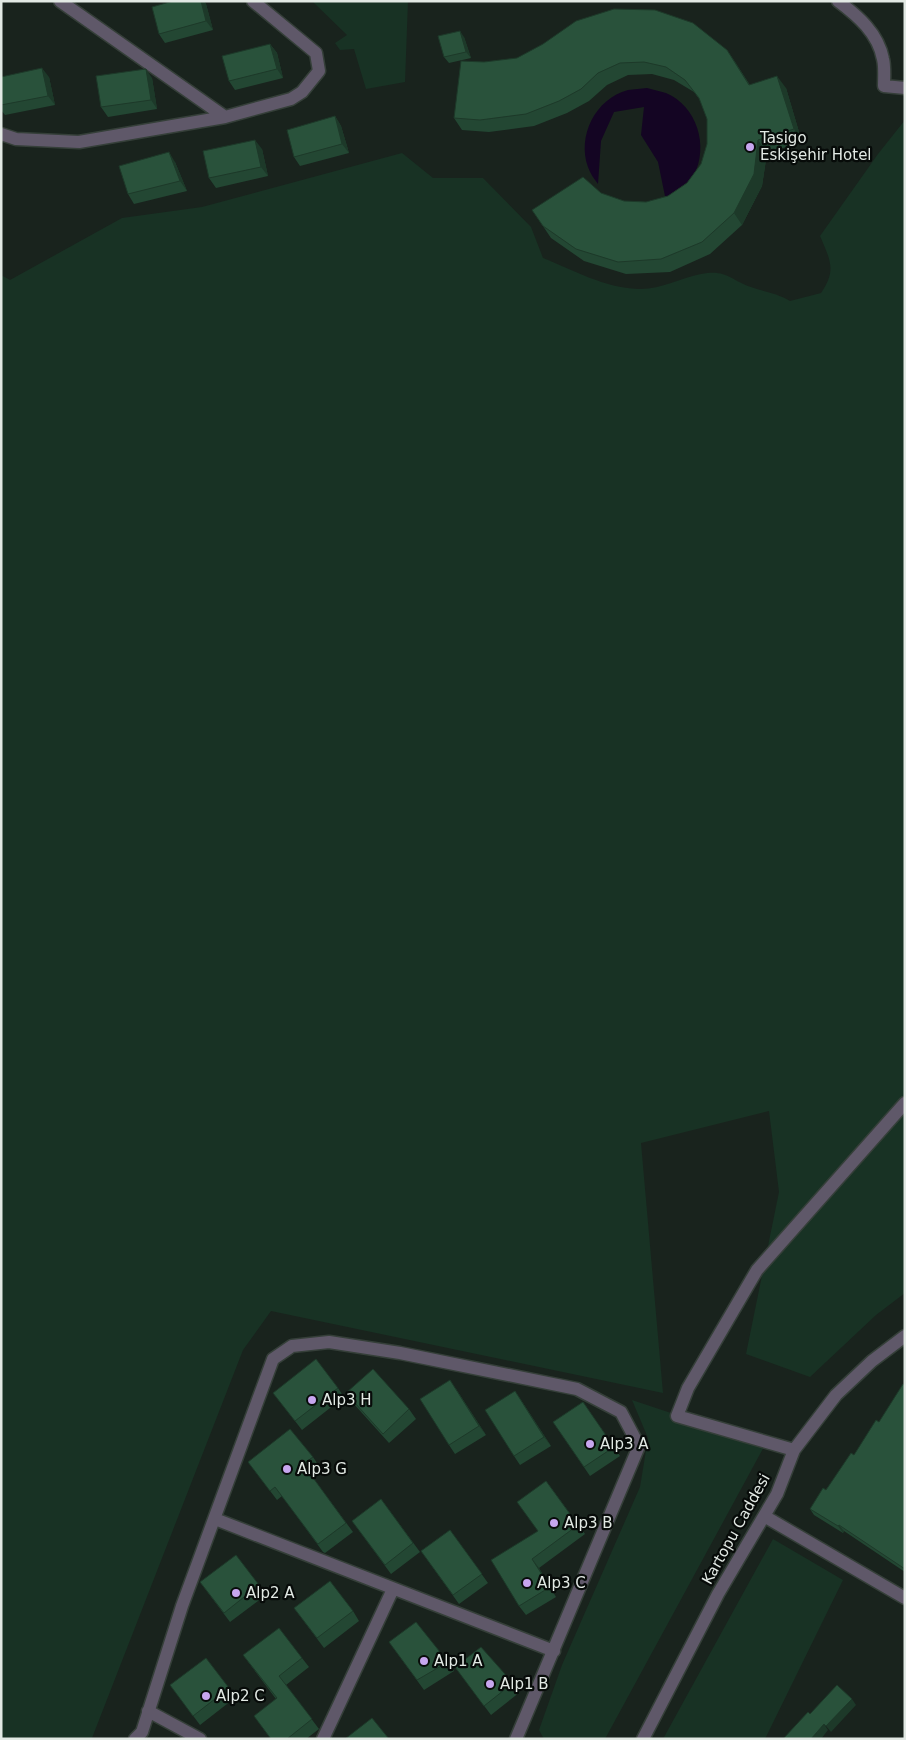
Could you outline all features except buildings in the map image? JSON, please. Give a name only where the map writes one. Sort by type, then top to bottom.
[{"type":"street","points":[[60,1],[224,117]]},
{"type":"street","points":[[1,134],[16,138],[79,142],[224,117],[291,99],[302,92],[319,71],[316,52],[253,1]]},
{"type":"street","points":[[838,1],[864,22],[875,38],[883,59],[884,86],[905,88]]},
{"type":"street","points":[[794,1450],[677,1416],[688,1388],[757,1270],[905,1103]]},
{"type":"street","name":"Kartopu Caddesi","points":[[642,1739],[718,1594],[777,1494],[794,1450],[836,1395],[872,1361],[905,1336]]},
{"type":"street","points":[[135,1739],[142,1732],[182,1606],[273,1359],[292,1346],[329,1342],[400,1353],[577,1389],[621,1412],[639,1446],[516,1739]]},
{"type":"street","points":[[764,1516],[905,1598]]},
{"type":"street","points":[[215,1519],[554,1651]]},
{"type":"street","points":[[323,1739],[393,1589]]},
{"type":"street","points":[[148,1711],[200,1739]]},
{"type":"green space","points":[[312,1],[408,1],[405,82],[366,89],[354,49],[340,50],[335,43],[347,35]]},
{"type":"green space","points":[[905,120],[905,1293],[876,1315],[810,1377],[746,1354],[779,1192],[769,1111],[641,1143],[663,1393],[271,1311],[243,1350],[92,1738],[1,1739],[1,275],[10,280],[122,218],[202,207],[402,153],[433,178],[483,178],[531,227],[543,258],[589,278],[626,288],[646,289],[701,274],[717,273],[756,289],[776,294],[790,301],[821,293],[829,278],[830,265],[820,236],[878,154]]},
{"type":"green space","points":[[632,1400],[671,1413],[678,1421],[765,1445],[605,1739],[544,1739],[539,1730],[562,1665],[640,1487],[648,1438]]},
{"type":"green space","points":[[773,1539],[843,1580],[765,1739],[663,1739]]},
{"type":"shaded area","points":[[647,88],[666,93],[686,107],[697,128],[700,140],[698,164],[692,179],[678,193],[666,201],[658,162],[641,135],[644,107],[614,112],[601,141],[598,184],[592,176],[585,155],[587,131],[598,110],[606,101],[628,90]]},
{"type":"place","name":"Tasigo Eskişehir Hotel","points":[[750,147]]},
{"type":"place","name":"Alp3 H","points":[[312,1400]]},
{"type":"place","name":"Alp3 A","points":[[590,1444]]},
{"type":"place","name":"Alp3 G","points":[[287,1469]]},
{"type":"place","name":"Alp3 B","points":[[554,1523]]},
{"type":"place","name":"Alp3 C","points":[[527,1583]]},
{"type":"place","name":"Alp2 A","points":[[236,1593]]},
{"type":"place","name":"Alp1 A","points":[[424,1661]]},
{"type":"place","name":"Alp1 B","points":[[490,1684]]},
{"type":"place","name":"Alp2 C","points":[[206,1696]]}]
